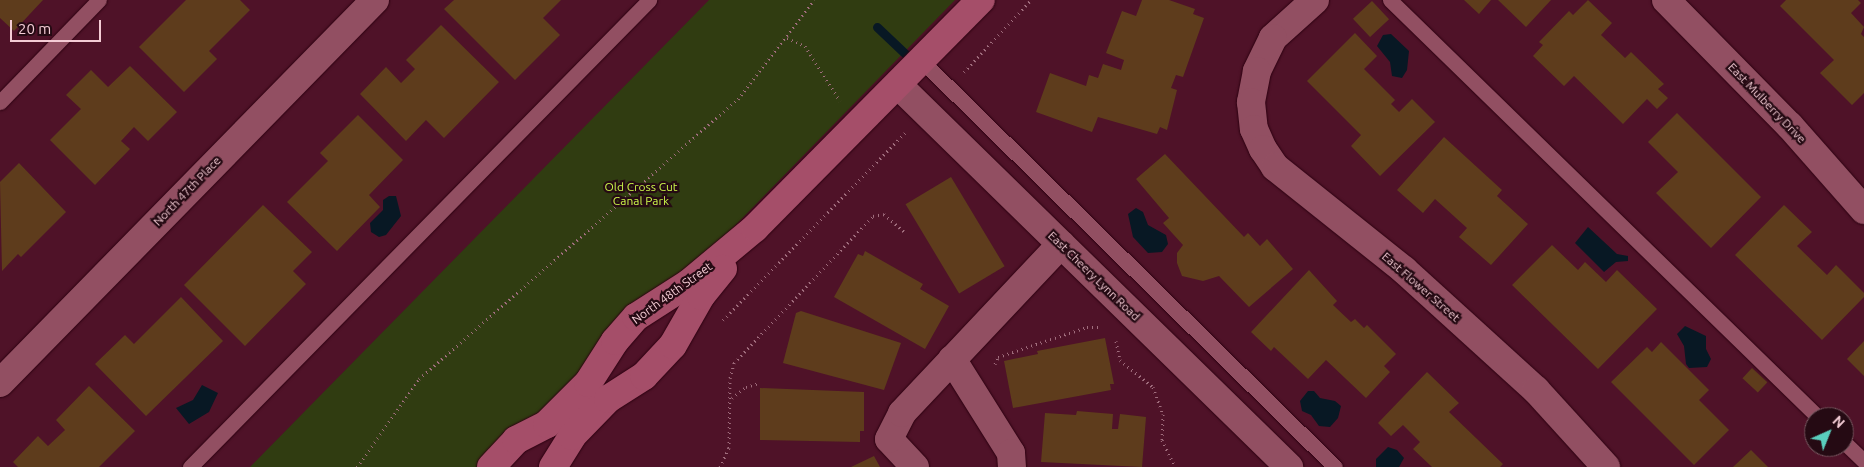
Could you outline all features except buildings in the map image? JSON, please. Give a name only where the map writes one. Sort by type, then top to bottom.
[{"type":"street","name":"North 47th Place","points":[[0,383],[375,0]]},
{"type":"street","name":"North 48th Street","points":[[491,467],[516,440],[547,424],[588,383],[615,341],[636,317],[689,283],[755,228],[861,123],[980,0]]},
{"type":"street","name":"East Flower Street","points":[[1315,0],[1272,38],[1257,71],[1251,102],[1254,129],[1275,167],[1404,270],[1536,390],[1606,467]]},
{"type":"street","name":"East Mulberry Drive","points":[[1666,0],[1790,126],[1864,210]]},
{"type":"street","name":"East Cheery Lynn Road","points":[[898,85],[1289,467]]},
{"type":"street","name":"North 48th Street","points":[[553,467],[572,436],[608,399],[644,376],[673,345],[701,296],[755,228]]},
{"type":"street","points":[[915,467],[889,440],[902,413],[1061,244]]},
{"type":"street","points":[[952,359],[1011,453],[1012,467]]},
{"type":"lane","points":[[0,102],[99,0]]},
{"type":"lane","points":[[190,467],[649,0]]},
{"type":"lane","points":[[1390,0],[1808,407]]},
{"type":"lane","points":[[922,61],[1335,467]]},
{"type":"lane","points":[[1854,452],[1864,461]]},
{"type":"path","points":[[357,467],[419,379],[738,99],[787,38],[814,0]]},
{"type":"path","points":[[949,88],[1031,0]]},
{"type":"path","points":[[787,38],[805,46],[838,99],[861,123]]},
{"type":"path","points":[[718,325],[907,131]]},
{"type":"path","points":[[720,467],[729,448],[730,378],[734,362],[873,216],[884,214],[906,233]]},
{"type":"path","points":[[995,364],[998,357],[1087,327],[1106,327]]},
{"type":"path","points":[[1113,333],[1120,360],[1153,387],[1163,414],[1162,440],[1176,467]]},
{"type":"path","points":[[731,398],[746,387],[760,383]]},
{"type":"green space","name":"Old Cross Cut Canal Park","points":[[709,0],[955,0],[682,280],[583,378],[484,467],[250,467]]},
{"type":"water","points":[[1391,34],[1409,51],[1407,70],[1402,78],[1392,76],[1390,62],[1377,46],[1383,35]]},
{"type":"water","points":[[389,196],[396,196],[401,216],[386,235],[379,237],[371,232],[370,223],[383,210],[383,200]]},
{"type":"water","points":[[1136,208],[1143,212],[1148,225],[1166,235],[1168,244],[1162,252],[1148,253],[1133,237],[1128,214]]},
{"type":"water","points":[[1588,227],[1617,254],[1628,256],[1628,261],[1616,262],[1604,272],[1575,243]]},
{"type":"water","points":[[1685,326],[1706,336],[1706,349],[1711,359],[1707,367],[1689,368],[1686,364],[1684,346],[1677,334]]},
{"type":"water","points":[[202,385],[218,393],[209,412],[189,424],[176,408],[193,400]]},
{"type":"water","points":[[1308,391],[1314,391],[1320,398],[1335,401],[1341,406],[1338,418],[1330,427],[1319,426],[1311,415],[1302,411],[1300,401]]},
{"type":"water","points":[[1388,447],[1397,450],[1404,458],[1399,467],[1376,467],[1376,459]]},
{"type":"waterway","points":[[877,27],[915,63]]}]
